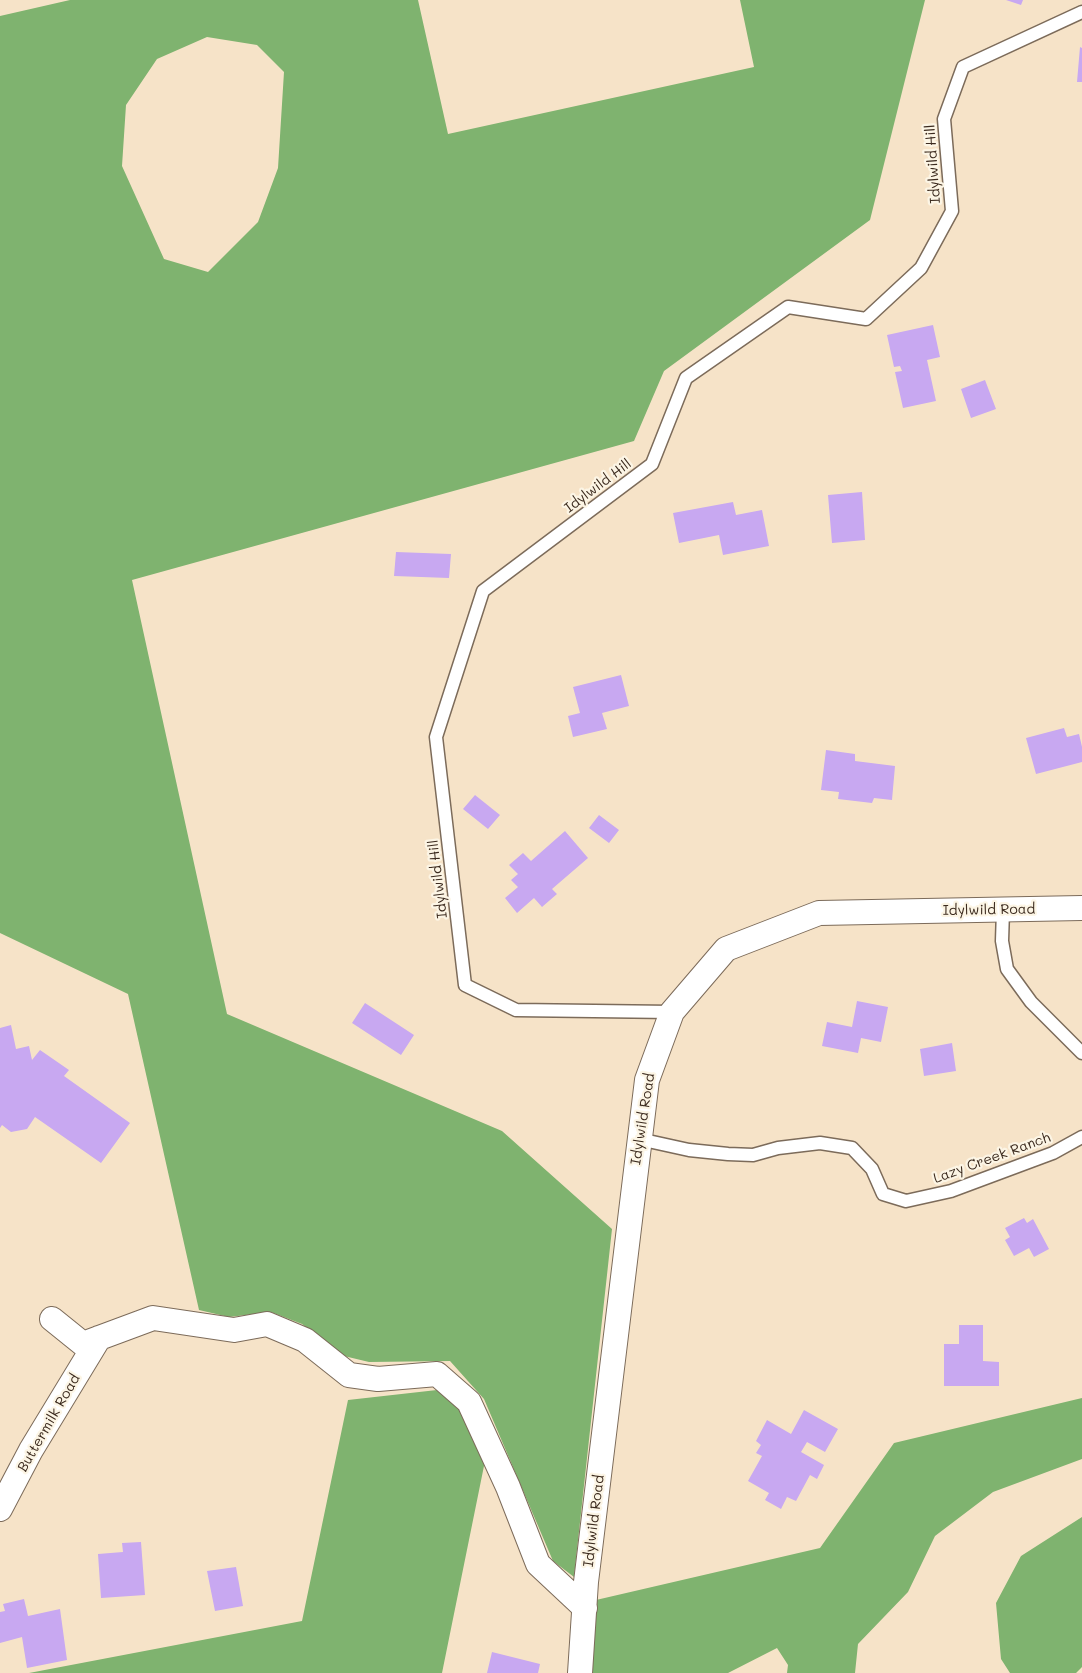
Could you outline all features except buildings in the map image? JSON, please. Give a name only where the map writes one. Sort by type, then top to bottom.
[{"type":"street","name":"Idylwild Road","points":[[580,1673],[586,1582],[647,1080],[672,1012],[726,949],[819,913],[1082,908]]},
{"type":"street","points":[[52,1319],[83,1344],[153,1318],[234,1330],[267,1324],[305,1340],[349,1375],[378,1379],[437,1374],[469,1402],[508,1487],[538,1564],[585,1608]]},
{"type":"street","name":"Buttermilk Road","points":[[0,1509],[31,1450],[99,1338]]},
{"type":"lane","name":"Idylwild Hill","points":[[672,1012],[516,1010],[466,985],[436,738],[483,591],[652,464],[686,378],[788,307],[866,319],[921,268],[952,210],[944,119],[963,67],[1082,12]]},
{"type":"lane","points":[[1003,910],[1002,940],[1007,969],[1031,1002],[1082,1052]]},
{"type":"lane","name":"Lazy Creek Ranch","points":[[639,1139],[689,1150],[728,1154],[753,1155],[778,1148],[820,1143],[852,1148],[872,1169],[883,1194],[906,1201],[951,1191],[1053,1153],[1082,1137]]},
{"type":"green space","points":[[70,0],[418,0],[448,134],[754,67],[740,0],[925,0],[870,220],[664,371],[634,441],[132,580],[227,1014],[502,1131],[612,1229],[574,1577],[553,1561],[484,1399],[450,1361],[369,1362],[344,1356],[302,1324],[271,1312],[229,1317],[199,1310],[128,994],[0,933],[0,16]],"holes":[[[207,37],[257,45],[284,72],[278,168],[258,222],[208,272],[164,259],[122,166],[126,105],[157,59]]]},
{"type":"green space","points":[[437,1390],[459,1409],[485,1461],[442,1673],[29,1673],[302,1621],[348,1400]]},
{"type":"green space","points":[[1082,1398],[1082,1459],[993,1492],[935,1536],[908,1592],[858,1644],[855,1673],[787,1673],[788,1665],[777,1648],[728,1673],[590,1673],[596,1600],[820,1548],[894,1443]]},
{"type":"green space","points":[[1082,1517],[1082,1667],[1076,1673],[1010,1673],[1001,1659],[996,1603],[1021,1556]]}]
